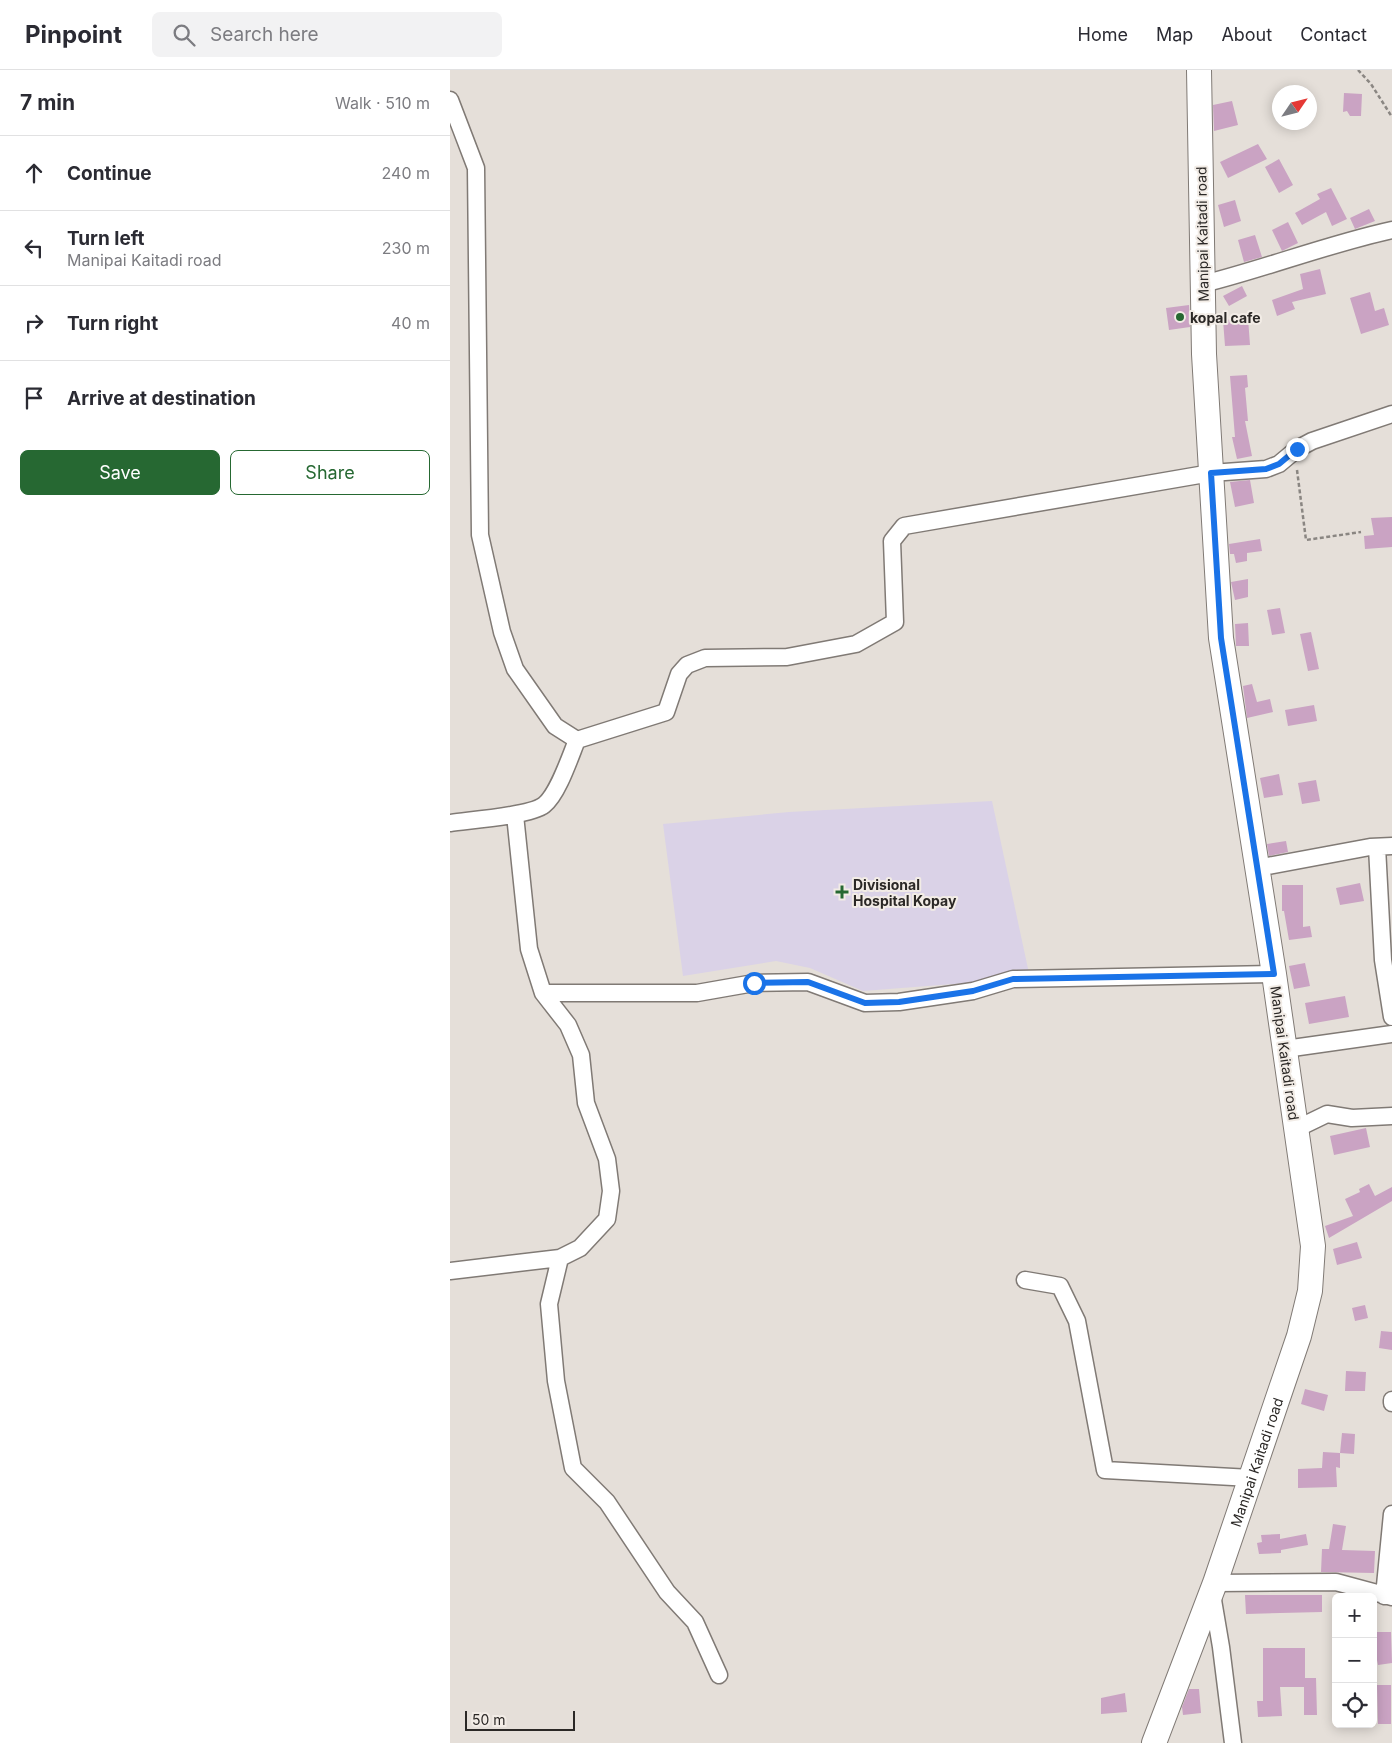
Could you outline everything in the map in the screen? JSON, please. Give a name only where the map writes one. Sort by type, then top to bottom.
[{"type":"main road","name":"Manipai Kaitadi road","points":[[1154,1743],[1213,1588],[1299,1336],[1310,1291],[1313,1246],[1274,974],[1221,638],[1211,473],[1203,284],[1199,70]]},
{"type":"street","points":[[450,100],[476,168],[480,535],[502,632],[515,669],[555,726],[577,740],[666,712],[679,674],[688,665],[705,658],[787,657],[856,644],[895,622],[892,541],[904,526],[1211,473],[1266,469],[1279,464],[1295,451],[1312,441],[1392,414]]},
{"type":"street","points":[[1203,284],[1259,270],[1344,241],[1392,230]]},
{"type":"street","points":[[450,823],[516,815],[544,806],[561,780],[577,740]]},
{"type":"street","points":[[450,1271],[560,1258],[580,1248],[607,1218],[611,1191],[607,1159],[586,1103],[581,1055],[568,1025],[543,993],[529,950],[516,815]]},
{"type":"street","points":[[1257,868],[1384,846],[1383,960],[1392,1018]]},
{"type":"street","points":[[543,993],[697,993],[754,983],[808,982],[865,1003],[890,1002],[973,991],[1013,979],[1274,974]]},
{"type":"street","points":[[1285,1049],[1392,1034]]},
{"type":"street","points":[[1296,1128],[1327,1114],[1352,1118],[1392,1116]]},
{"type":"street","points":[[560,1258],[549,1304],[556,1381],[573,1468],[607,1502],[666,1592],[695,1622],[719,1675]]},
{"type":"street","points":[[1025,1280],[1060,1286],[1077,1321],[1105,1470],[1251,1478]]},
{"type":"street","points":[[1233,1743],[1213,1588],[1336,1582],[1388,1596],[1392,1514]]},
{"type":"path","points":[[1358,70],[1371,84],[1392,116]]},
{"type":"path","points":[[1295,451],[1306,540],[1361,532]]},
{"type":"shaded area","name":"Divisional Hospital Kopay","points":[[992,801],[1030,978],[863,991],[810,968],[776,961],[683,976],[663,824],[789,812]]},
{"type":"building","points":[[1344,93],[1362,94],[1361,116],[1350,116],[1347,111],[1343,112]]},
{"type":"building","points":[[1232,101],[1238,125],[1214,131],[1213,105]]},
{"type":"building","points":[[1258,144],[1267,159],[1228,178],[1220,162]]},
{"type":"building","points":[[1279,159],[1293,185],[1279,193],[1265,167]]},
{"type":"building","points":[[1331,188],[1347,219],[1332,226],[1326,212],[1302,225],[1295,213],[1320,199],[1317,194]]},
{"type":"building","points":[[1235,200],[1241,221],[1224,227],[1218,205]]},
{"type":"building","points":[[1369,209],[1375,221],[1355,229],[1350,218]]},
{"type":"building","points":[[1288,222],[1298,243],[1282,251],[1272,230]]},
{"type":"building","points":[[1255,235],[1262,257],[1244,262],[1238,240]]},
{"type":"building","points":[[1320,269],[1326,294],[1292,302],[1295,309],[1277,316],[1272,300],[1303,289],[1300,274]]},
{"type":"building","points":[[1242,286],[1247,296],[1229,306],[1223,296]]},
{"type":"building","points":[[1370,292],[1375,311],[1384,308],[1389,325],[1361,334],[1350,298]]},
{"type":"building","name":"kopal cafe","points":[[1189,305],[1190,327],[1169,330],[1166,308]]},
{"type":"building","points":[[1248,318],[1250,345],[1225,346],[1223,320]]},
{"type":"building","points":[[1247,375],[1248,387],[1245,388],[1248,421],[1245,421],[1252,456],[1237,459],[1232,437],[1235,437],[1230,376]]},
{"type":"building","points":[[1250,480],[1254,503],[1235,507],[1230,482]]},
{"type":"building","points":[[1392,517],[1392,547],[1365,549],[1364,536],[1374,535],[1371,518]]},
{"type":"building","points":[[1260,539],[1262,551],[1247,553],[1247,561],[1236,563],[1234,554],[1230,554],[1229,544]]},
{"type":"building","points":[[1248,579],[1248,597],[1235,600],[1231,582]]},
{"type":"building","points":[[1280,608],[1285,633],[1272,635],[1267,610]]},
{"type":"building","points":[[1248,623],[1249,646],[1236,646],[1235,624]]},
{"type":"building","points":[[1311,632],[1319,669],[1308,671],[1300,634]]},
{"type":"building","points":[[1252,684],[1257,702],[1270,699],[1273,712],[1247,718],[1243,686]]},
{"type":"building","points":[[1314,705],[1317,721],[1288,726],[1285,710]]},
{"type":"building","points":[[1279,774],[1283,795],[1264,798],[1260,778]]},
{"type":"building","points":[[1316,780],[1320,801],[1302,804],[1298,783]]},
{"type":"building","points":[[1286,841],[1288,852],[1269,856],[1267,844]]},
{"type":"building","points":[[1360,883],[1364,901],[1340,905],[1336,888]]},
{"type":"building","points":[[1282,885],[1303,885],[1303,927],[1310,926],[1312,937],[1289,940],[1284,911],[1282,911]]},
{"type":"building","points":[[1305,963],[1310,986],[1294,989],[1289,966]]},
{"type":"building","points":[[1345,996],[1349,1017],[1309,1024],[1305,1003]]},
{"type":"building","points":[[1366,1128],[1370,1147],[1334,1155],[1330,1136]]},
{"type":"building","points":[[1369,1184],[1375,1196],[1392,1187],[1392,1201],[1329,1238],[1325,1226],[1353,1216],[1345,1199],[1360,1192],[1359,1189]]},
{"type":"building","points":[[1357,1242],[1362,1258],[1337,1265],[1333,1249]]},
{"type":"building","points":[[1365,1305],[1368,1318],[1355,1321],[1352,1308]]},
{"type":"building","points":[[1381,1331],[1392,1332],[1392,1350],[1379,1348]]},
{"type":"building","points":[[1346,1371],[1366,1372],[1365,1391],[1345,1391]]},
{"type":"building","points":[[1305,1389],[1328,1395],[1324,1411],[1301,1404]]},
{"type":"building","points":[[1342,1433],[1355,1434],[1354,1454],[1340,1453]]},
{"type":"building","points":[[1323,1452],[1340,1453],[1340,1468],[1336,1467],[1337,1487],[1298,1488],[1298,1469],[1322,1468]]},
{"type":"building","points":[[1333,1524],[1346,1526],[1342,1550],[1375,1551],[1374,1573],[1321,1572],[1322,1549],[1329,1549]]},
{"type":"building","points":[[1280,1534],[1280,1539],[1306,1534],[1308,1545],[1281,1550],[1281,1553],[1259,1554],[1257,1543],[1262,1542],[1261,1535]]},
{"type":"building","points":[[1245,1595],[1322,1595],[1322,1612],[1246,1614]]},
{"type":"building","points":[[1377,1632],[1391,1632],[1392,1663],[1378,1665]]},
{"type":"building","points":[[1263,1648],[1305,1648],[1305,1678],[1316,1678],[1317,1715],[1304,1715],[1304,1687],[1280,1687],[1282,1716],[1258,1717],[1257,1701],[1263,1701]]},
{"type":"building","points":[[1377,1685],[1391,1685],[1391,1724],[1378,1724]]},
{"type":"building","points":[[1189,1689],[1199,1689],[1201,1713],[1183,1715],[1182,1707]]},
{"type":"building","points":[[1125,1693],[1127,1712],[1101,1714],[1101,1698]]},
{"type":"place","name":"kopal cafe","points":[[1180,317]]},
{"type":"place","name":"Divisional Hospital Kopay","points":[[842,892]]},
{"type":"route","points":[[754,983],[808,982],[865,1003],[899,1002],[973,991],[1013,979],[1274,974],[1221,638],[1211,473],[1266,469],[1279,464],[1297,449]]}]
